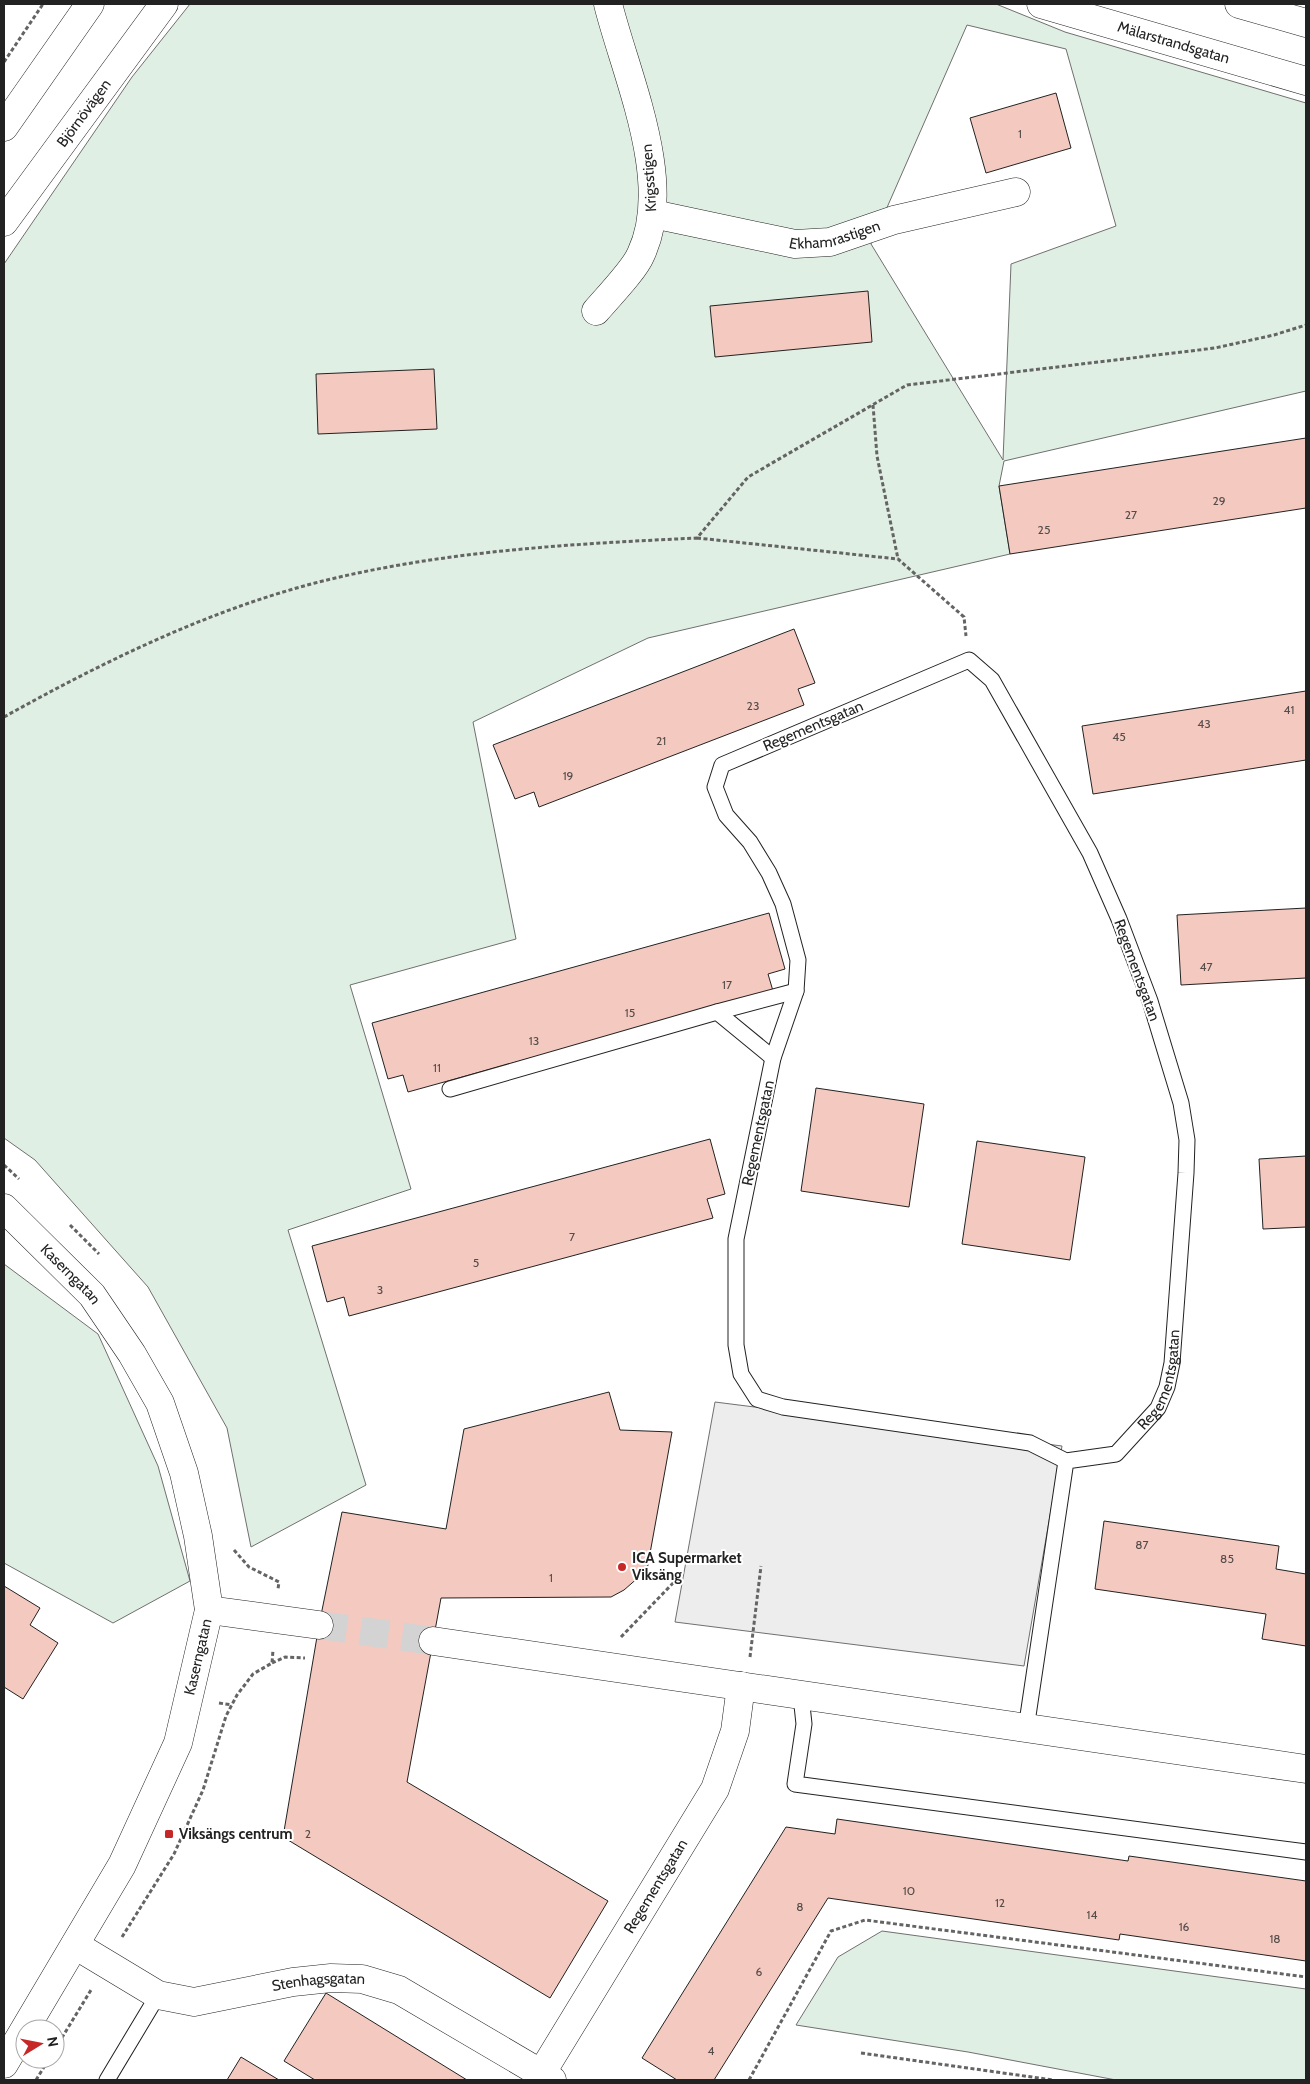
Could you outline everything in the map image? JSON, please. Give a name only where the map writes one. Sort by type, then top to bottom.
[{"type":"street","points":[[4,127],[90,4]]},
{"type":"street","name":"Björnövägen","points":[[4,222],[164,4]]},
{"type":"street","name":"Krigsstigen","points":[[596,311],[641,255],[653,214],[649,147],[608,4]]},
{"type":"street","name":"Mälarstrandsgatan","points":[[1041,4],[1306,81]]},
{"type":"street","points":[[1239,4],[1306,23]]},
{"type":"street","name":"Ekhamrastigen","points":[[653,214],[796,244],[830,242],[894,220],[1016,192]]},
{"type":"street","name":"Kaserngatan","points":[[4,1208],[92,1295],[132,1354],[160,1403],[184,1473],[198,1536],[210,1610],[178,1743],[122,1865],[5,2060]]},
{"type":"street","points":[[210,1610],[320,1626]]},
{"type":"street","points":[[434,1641],[1306,1769]]},
{"type":"street","name":"Regementsgatan","points":[[547,2077],[715,1789],[735,1731],[741,1686]]},
{"type":"street","name":"Stenhagsgatan","points":[[75,1945],[158,1995],[194,2002],[293,1982],[331,1978],[362,1979],[399,1990],[547,2077]]},
{"type":"lane","name":"Regementsgatan","points":[[969,660],[992,680],[1090,853],[1119,919],[1150,1001],[1181,1103],[1187,1140],[1172,1363],[1167,1387],[1158,1408],[1116,1454],[1066,1461],[1030,1443],[783,1407],[757,1399],[741,1374],[736,1345],[736,1239],[773,1058],[796,991],[798,960],[783,904],[770,873],[750,842],[726,815],[715,787],[722,765],[969,660]]},
{"type":"lane","points":[[450,1089],[796,991]]},
{"type":"lane","points":[[717,1012],[773,1058]]},
{"type":"lane","points":[[1026,1729],[1066,1461]]},
{"type":"lane","points":[[802,1696],[804,1724],[795,1784],[1306,1852]]},
{"type":"lane","points":[[107,2080],[158,1995]]},
{"type":"path","points":[[4,62],[43,4]]},
{"type":"path","points":[[697,538],[748,477],[907,385],[1215,348],[1274,335],[1306,325]]},
{"type":"path","points":[[873,405],[877,456],[898,559]]},
{"type":"path","points":[[4,717],[74,678],[168,635],[216,616],[315,583],[405,565],[503,550],[560,544],[697,538],[898,559],[964,617],[969,660]]},
{"type":"path","points":[[741,1686],[750,1655],[761,1566]]},
{"type":"path","points":[[621,1637],[676,1580]]},
{"type":"path","points":[[272,1663],[275,1620]]},
{"type":"path","points":[[65,2033],[174,1854],[203,1790],[226,1716],[237,1695],[252,1674],[272,1663],[285,1657],[308,1658]]},
{"type":"path","points":[[749,2080],[831,1931],[865,1920],[1306,1977]]},
{"type":"path","points":[[861,2053],[1053,2080]]},
{"type":"path","points":[[36,2080],[43,2069]]},
{"type":"green space","points":[[190,4],[996,4],[1065,32],[1306,103],[1306,391],[1004,461],[999,486],[1010,554],[648,638],[473,722],[516,939],[350,985],[411,1189],[288,1230],[366,1485],[251,1547],[227,1428],[148,1287],[35,1160],[4,1138],[4,264],[132,77]],"holes":[[[967,25],[1066,49],[1116,226],[1011,264],[1003,460],[871,244]]]},
{"type":"green space","points":[[4,1264],[98,1334],[158,1466],[190,1581],[113,1623],[4,1563]]},
{"type":"green space","points":[[882,1931],[1306,1989],[1306,2080],[1116,2080],[968,2052],[796,2025],[838,1957]]},
{"type":"shaded area","points":[[715,1402],[1062,1446],[1024,1666],[675,1622]]},
{"type":"building","points":[[1056,93],[1071,148],[986,173],[970,118]]},
{"type":"building","points":[[868,291],[872,342],[715,357],[710,306]]},
{"type":"building","points":[[434,369],[437,429],[318,434],[316,374]]},
{"type":"building","points":[[1306,438],[1306,508],[1010,554],[999,486]]},
{"type":"building","points":[[794,629],[815,683],[798,689],[804,705],[539,807],[534,792],[515,799],[493,745]]},
{"type":"building","points":[[1306,691],[1306,760],[1093,794],[1082,726]]},
{"type":"building","points":[[1306,908],[1306,978],[1181,985],[1177,915]]},
{"type":"building","points":[[769,913],[785,969],[768,974],[773,991],[408,1092],[403,1075],[388,1079],[372,1023]]},
{"type":"building","points":[[816,1088],[924,1104],[909,1207],[801,1191]]},
{"type":"building","points":[[710,1139],[725,1194],[707,1199],[713,1218],[349,1316],[344,1297],[327,1302],[312,1246]]},
{"type":"building","points":[[977,1141],[1085,1157],[1070,1260],[962,1244]]},
{"type":"building","points":[[1306,1156],[1306,1227],[1263,1229],[1259,1159]]},
{"type":"building","points":[[609,1392],[620,1430],[672,1432],[647,1570],[624,1590],[611,1597],[441,1598],[407,1782],[608,1901],[550,1998],[283,1837],[319,1625],[342,1512],[446,1529],[464,1429]]},
{"type":"building","points":[[1104,1521],[1279,1546],[1276,1569],[1306,1574],[1306,1646],[1262,1639],[1266,1614],[1095,1589]]},
{"type":"building","points":[[4,1586],[40,1608],[30,1625],[58,1643],[23,1699],[4,1687]]},
{"type":"building","points":[[837,1819],[1128,1861],[1129,1856],[1306,1881],[1306,1961],[1120,1934],[1119,1940],[828,1898],[714,2080],[677,2080],[642,2058],[786,1827],[835,1834]]},
{"type":"building","points":[[326,1993],[467,2080],[315,2080],[284,2061]]},
{"type":"building","points":[[241,2057],[279,2080],[227,2080]]},
{"type":"tunnel","points":[[319,1625],[433,1641]]},
{"type":"place","name":"ICA Supermarket Viksäng","points":[[622,1567]]},
{"type":"place","name":"Viksängs centrum","points":[[169,1834]]}]
